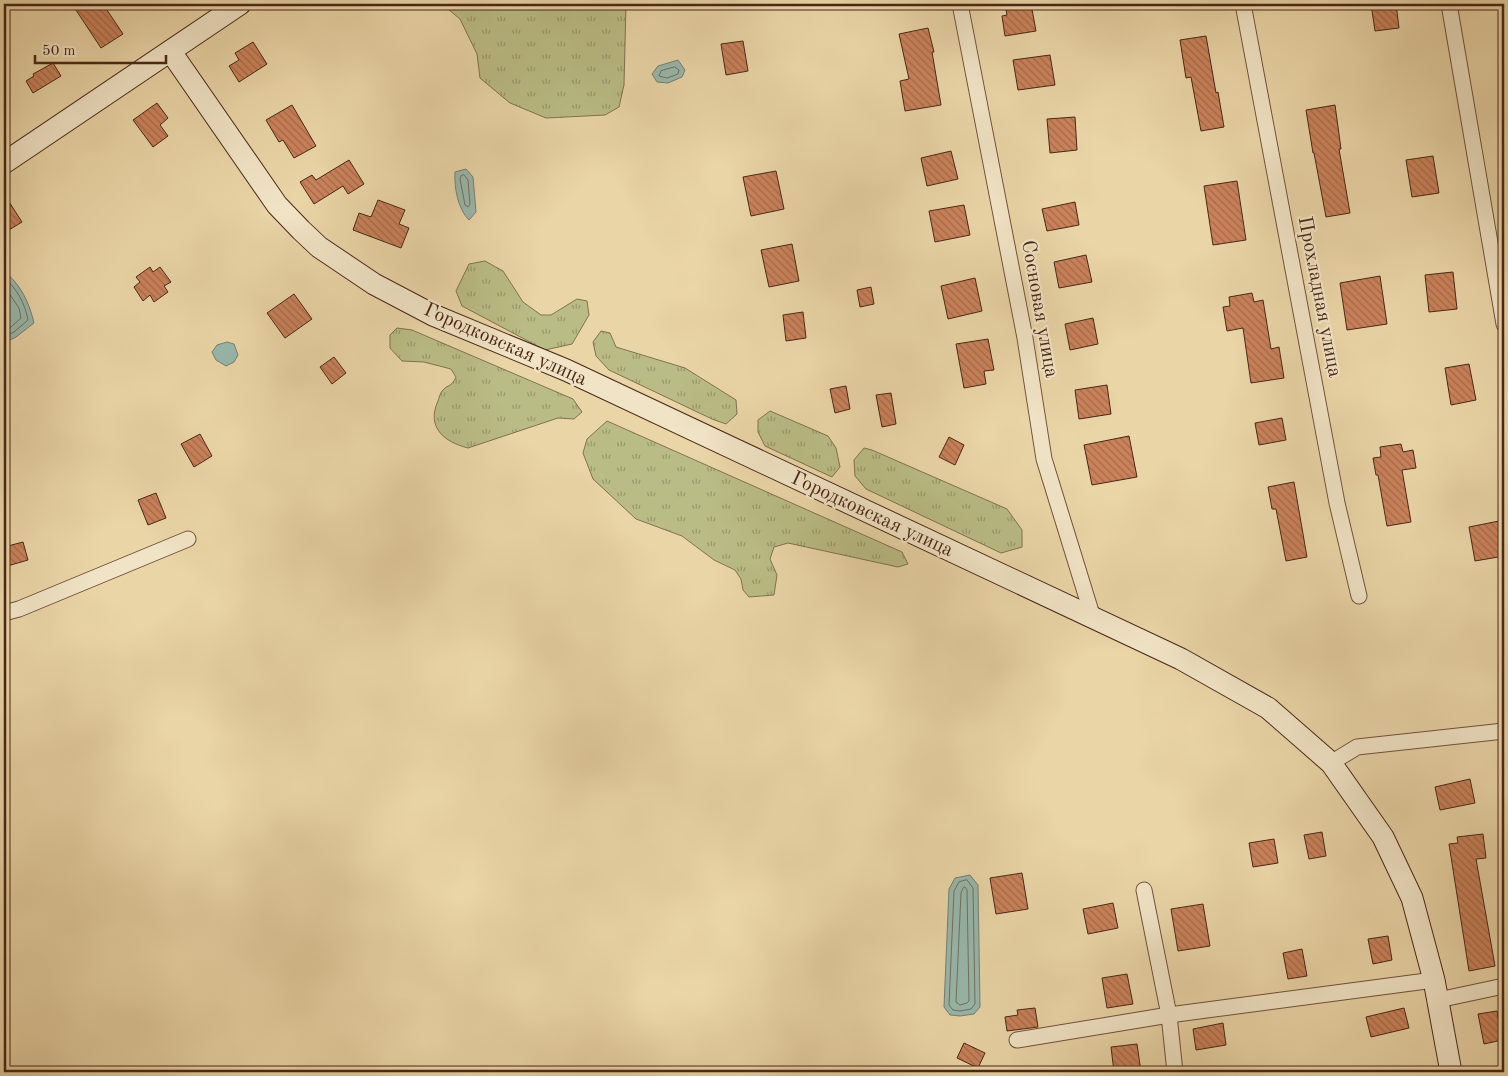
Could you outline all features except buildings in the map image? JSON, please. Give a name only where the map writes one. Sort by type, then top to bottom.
[{"type":"main road","points":[[4,163],[240,4]]},
{"type":"main road","name":"Городковская улица","points":[[171,52],[277,205],[319,246],[374,284],[433,315],[566,370],[1181,659],[1268,708],[1331,763],[1383,837],[1412,898],[1436,990],[1451,1072]]},
{"type":"street","name":"Сосновая улица","points":[[960,4],[1023,328],[1044,459],[1093,618]]},
{"type":"street","name":"Прохладная улица","points":[[1243,4],[1337,503],[1359,596]]},
{"type":"street","points":[[1450,4],[1504,324]]},
{"type":"street","points":[[4,613],[19,609],[188,539]]},
{"type":"street","points":[[1331,763],[1358,747],[1504,731]]},
{"type":"street","points":[[1144,890],[1169,1015],[1175,1072]]},
{"type":"street","points":[[1017,1040],[1169,1015],[1436,990],[1504,986]]},
{"type":"green space","points":[[442,4],[626,4],[624,85],[619,107],[605,115],[546,118],[510,103],[480,78],[477,54],[460,19]]},
{"type":"green space","points":[[485,261],[503,271],[523,302],[541,315],[551,315],[577,299],[587,301],[589,315],[572,344],[545,350],[462,306],[456,291],[469,264]]},
{"type":"green space","points":[[397,328],[412,330],[573,399],[582,412],[574,419],[558,418],[468,448],[452,442],[440,432],[434,418],[441,393],[453,383],[456,377],[451,369],[424,362],[402,361],[390,348],[390,335]]},
{"type":"green space","points":[[601,331],[610,333],[616,347],[685,368],[736,400],[737,414],[726,424],[609,370],[596,356],[593,342]]},
{"type":"green space","points":[[770,411],[828,436],[836,448],[840,467],[832,477],[765,446],[758,432],[758,420]]},
{"type":"green space","points":[[607,421],[902,552],[908,564],[898,567],[788,543],[774,547],[770,559],[777,575],[774,595],[749,597],[743,590],[741,579],[735,570],[714,560],[682,536],[636,519],[593,479],[583,453],[587,439]]},
{"type":"green space","points":[[864,448],[1007,509],[1022,530],[1022,547],[1001,553],[866,489],[855,476],[854,460]]},
{"type":"water","points":[[678,60],[685,70],[682,77],[668,83],[657,82],[652,74],[658,66]]},
{"type":"water","points":[[466,169],[473,177],[476,212],[469,220],[459,204],[455,185],[455,172]]},
{"type":"water","points":[[4,271],[24,294],[34,323],[16,337],[4,343]]},
{"type":"water","points":[[227,342],[234,344],[238,355],[234,362],[226,366],[216,360],[212,352],[217,345]]},
{"type":"water","points":[[970,875],[978,885],[980,1007],[974,1014],[950,1015],[944,1007],[949,889],[955,878]]}]
